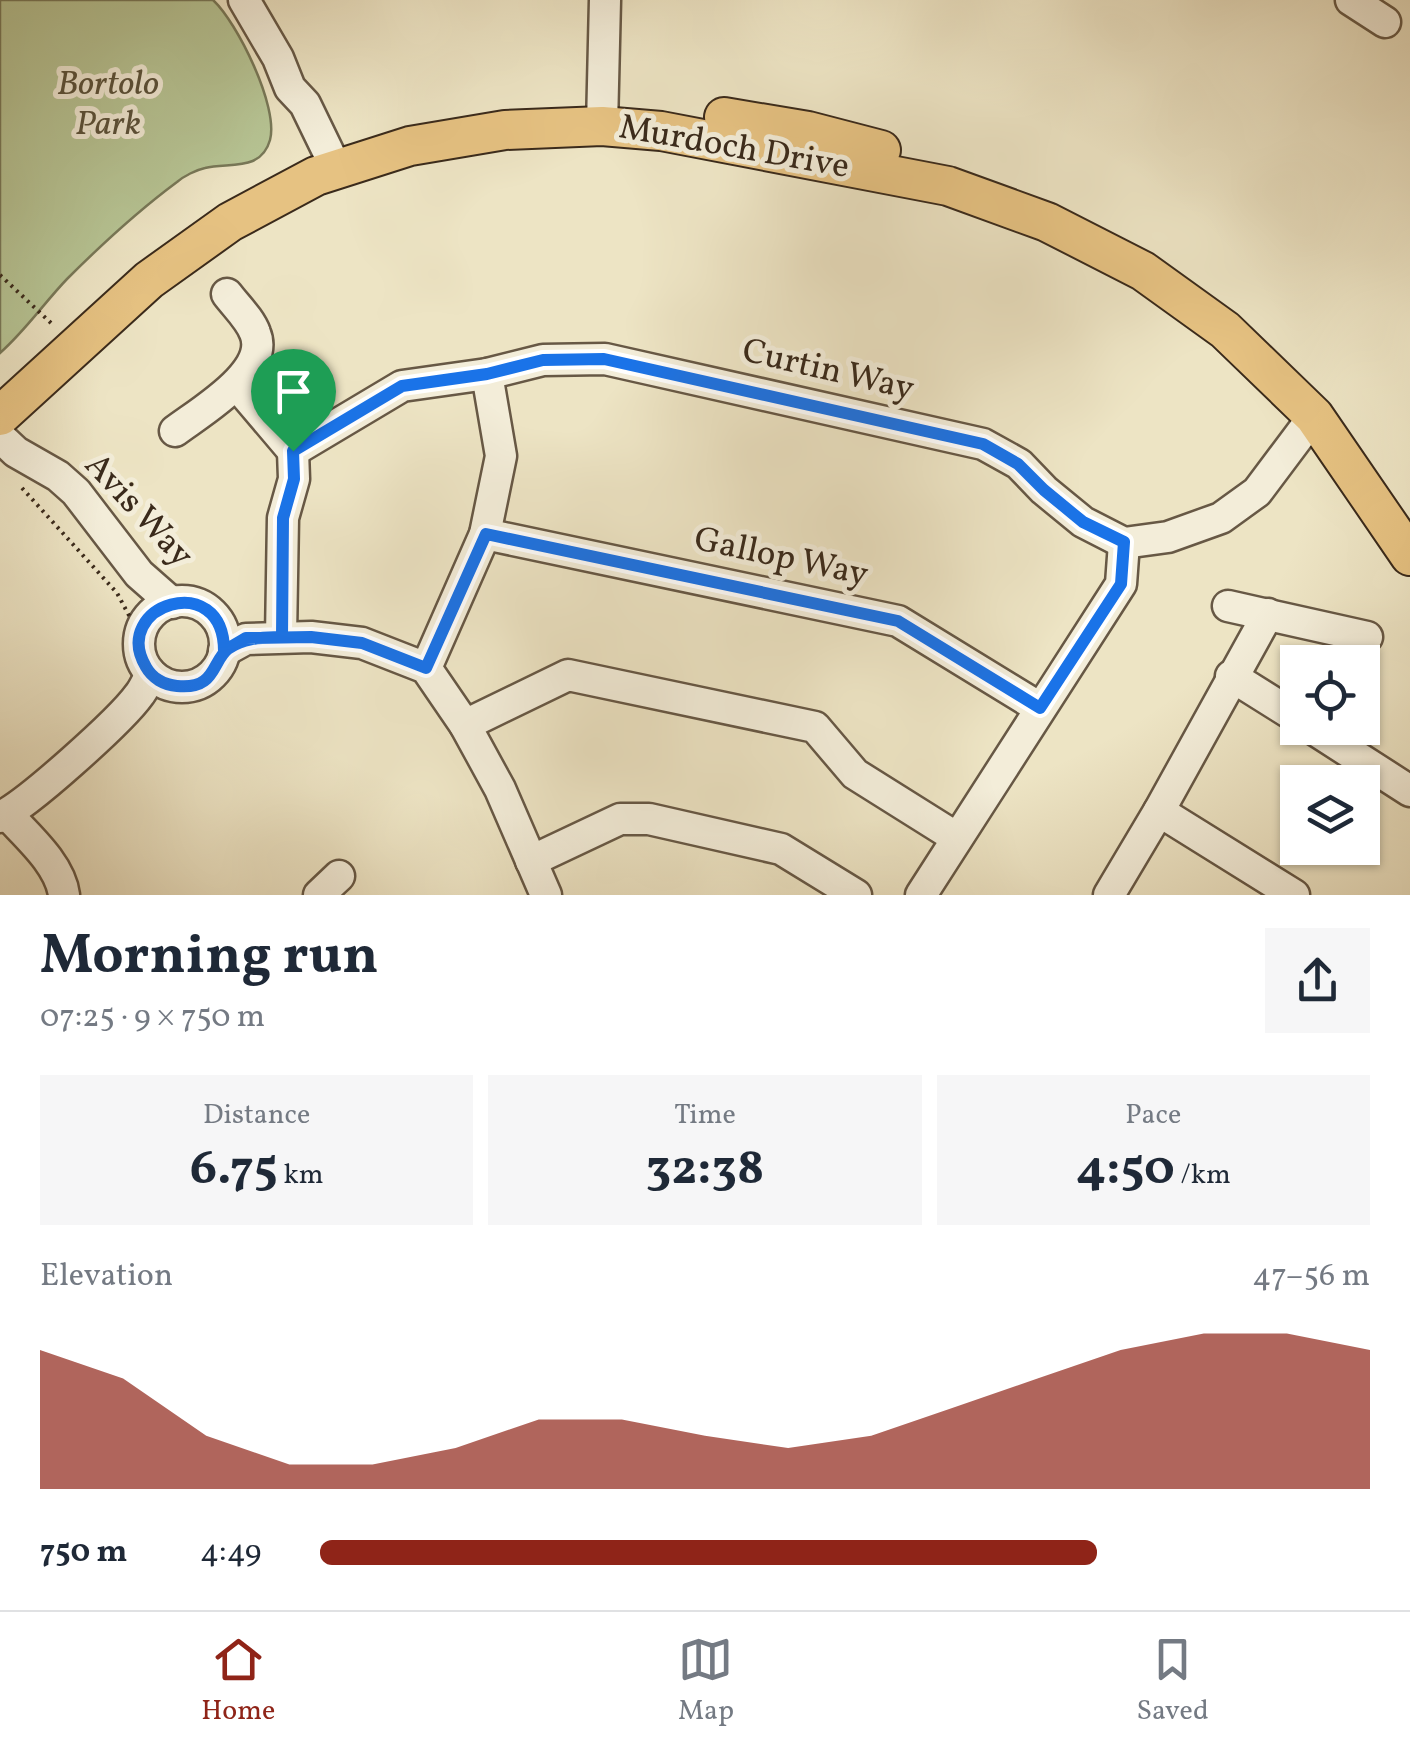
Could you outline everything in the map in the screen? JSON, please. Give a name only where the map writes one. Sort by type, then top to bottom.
[{"type":"main road","name":"Murdoch Drive","points":[[602,116],[948,186],[1047,222],[1143,271],[1212,320],[1314,416],[1410,556]]},
{"type":"main road","name":"Murdoch Drive","points":[[0,390],[151,251],[234,195],[322,163],[505,130],[602,116],[716,116],[808,131],[955,168],[1057,202],[1155,250],[1243,312],[1303,368],[1359,442],[1410,524]]},
{"type":"main road","name":"Murdoch Drive","points":[[0,416],[148,280],[322,163]]},
{"type":"street","points":[[244,0],[278,58],[290,88],[288,110],[322,163]]},
{"type":"street","points":[[602,116],[606,0]]},
{"type":"street","points":[[1351,0],[1385,22]]},
{"type":"street","points":[[175,431],[237,385],[256,354],[256,334],[227,294]]},
{"type":"street","name":"Curtin Way","points":[[293,451],[402,386],[487,374],[543,360],[604,359],[983,444],[1018,464],[1083,522],[1124,542]]},
{"type":"street","points":[[426,668],[486,534],[500,456],[487,374]]},
{"type":"street","points":[[237,385],[293,451],[294,479],[283,518],[282,637]]},
{"type":"street","points":[[921,895],[1121,584],[1124,542],[1168,536],[1220,518],[1257,492],[1314,416]]},
{"type":"street","name":"Avis Way","points":[[0,437],[76,492],[139,574],[172,603]]},
{"type":"street","name":"Gallop Way","points":[[486,534],[898,621],[1040,708]]},
{"type":"street","points":[[64,895],[64,888],[46,858],[4,815],[139,696],[144,667],[139,651],[143,626],[160,607],[172,603],[200,605],[220,624],[224,651]]},
{"type":"street","points":[[1228,606],[1367,638]]},
{"type":"street","points":[[1108,895],[1160,811],[1268,614]]},
{"type":"street","points":[[144,667],[174,686],[201,683],[212,675],[224,651],[246,638],[282,637],[362,643],[426,668],[465,725],[500,789],[546,895]]},
{"type":"street","points":[[465,725],[568,675],[815,727],[855,774],[957,838]]},
{"type":"street","points":[[1231,676],[1280,707]]},
{"type":"street","points":[[1339,745],[1410,790]]},
{"type":"street","points":[[1160,811],[1294,895]]},
{"type":"street","points":[[531,861],[620,819],[649,819],[781,850],[856,895]]},
{"type":"path","points":[[0,274],[51,322]]},
{"type":"path","points":[[20,487],[117,593],[132,621],[144,667]]},
{"type":"green space","name":"Bortolo Park","points":[[0,0],[213,0],[254,66],[271,125],[270,140],[259,157],[243,164],[194,172],[150,204],[67,279],[0,353]]},
{"type":"route","points":[[293,451],[294,479],[283,518],[282,637],[246,638],[224,651],[220,664],[201,683],[174,686],[161,682],[143,663],[139,638],[150,615],[160,607],[186,602],[200,605],[220,624],[224,651],[246,638],[311,637],[362,643],[426,668],[486,534],[898,621],[1040,708],[1121,584],[1124,542],[1083,522],[1018,464],[983,444],[604,359],[543,360],[487,374],[402,386],[293,451]]}]
